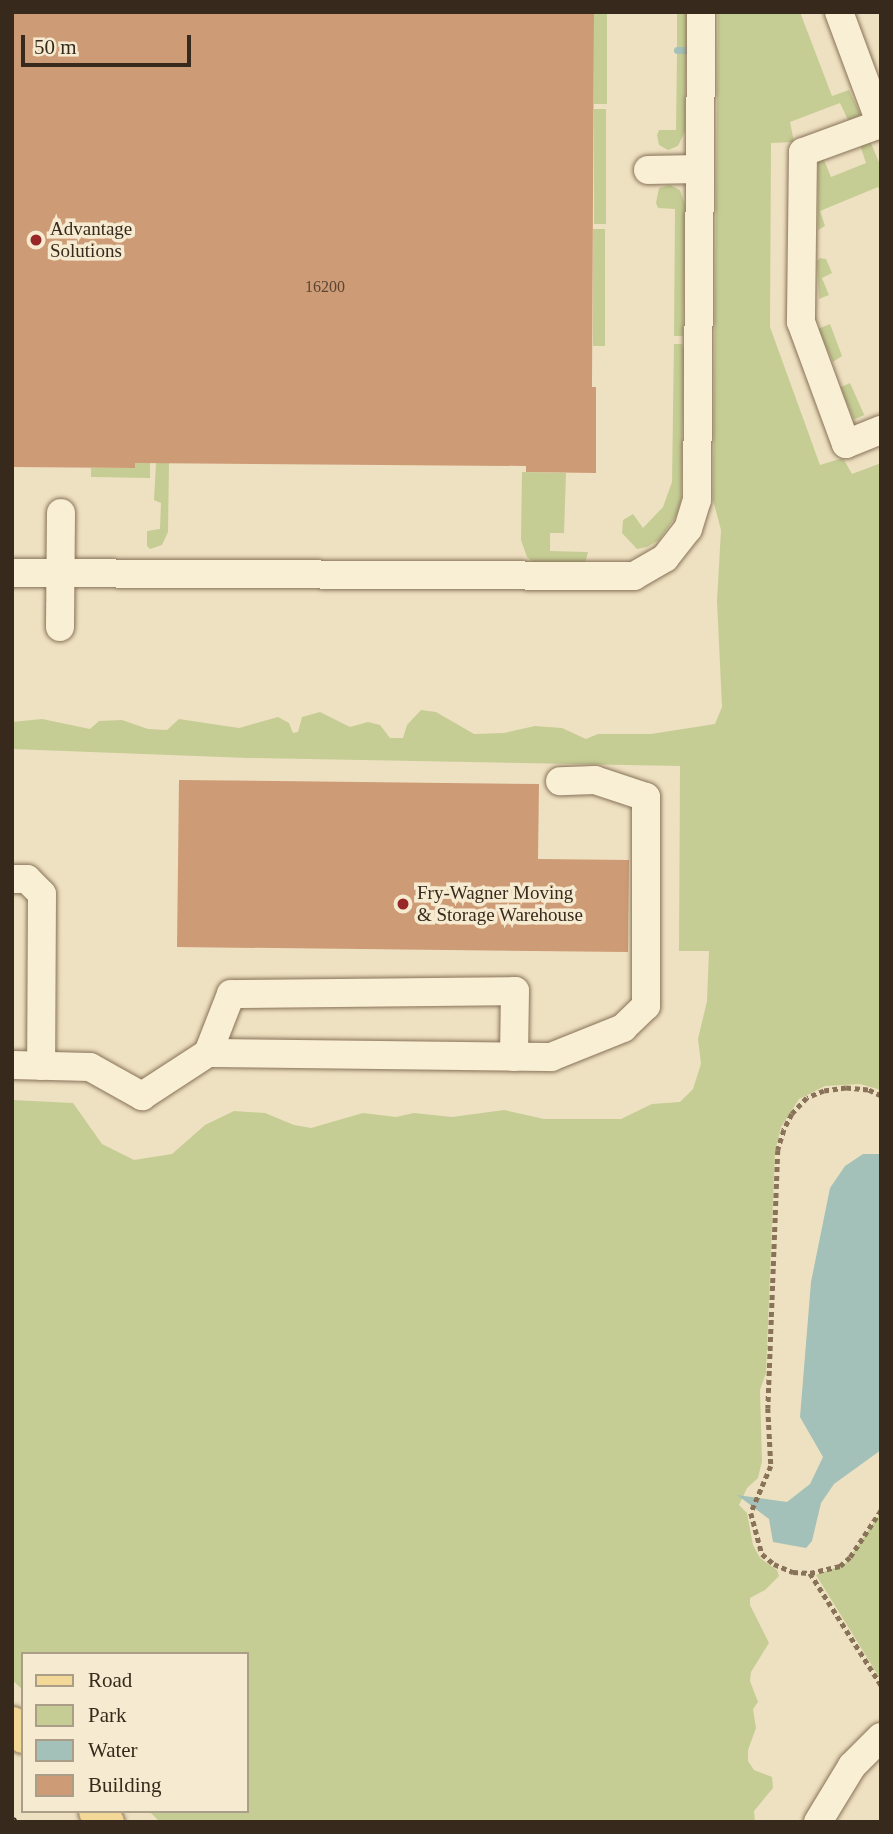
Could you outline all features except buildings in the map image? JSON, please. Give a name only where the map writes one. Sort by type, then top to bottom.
[{"type":"street","points":[[12,573],[546,577],[634,576],[650,569],[676,546],[691,522],[697,500],[701,12]]},
{"type":"street","points":[[839,12],[881,125],[803,152],[801,321],[846,444],[881,430]]},
{"type":"street","points":[[648,170],[698,169]]},
{"type":"street","points":[[60,626],[61,513]]},
{"type":"street","points":[[12,1065],[90,1067],[142,1096],[208,1053],[551,1057],[623,1028],[646,1006],[646,797],[595,780],[560,781]]},
{"type":"street","points":[[12,879],[27,879],[42,894],[41,1066]]},
{"type":"street","points":[[208,1053],[232,994],[514,991],[514,1057]]},
{"type":"street","points":[[818,1822],[852,1766],[881,1737]]},
{"type":"path","points":[[881,1096],[868,1090],[824,1090],[800,1106],[784,1130],[778,1150],[768,1408],[771,1466],[751,1513],[762,1554],[783,1568],[810,1573],[840,1566],[850,1557],[881,1510]]},
{"type":"path","points":[[810,1573],[881,1685]]},
{"type":"green space","points":[[594,12],[607,12],[607,104],[594,104]]},
{"type":"green space","points":[[677,12],[687,12],[687,47],[677,47]]},
{"type":"green space","points":[[718,12],[800,12],[832,96],[849,90],[860,113],[848,120],[840,103],[790,122],[794,142],[771,143],[770,327],[820,465],[843,458],[852,474],[881,463],[881,1090],[860,1084],[825,1086],[799,1099],[781,1127],[775,1152],[766,1373],[760,1390],[762,1461],[758,1478],[747,1488],[739,1505],[747,1513],[753,1545],[760,1558],[777,1570],[779,1576],[765,1590],[750,1598],[750,1605],[769,1643],[751,1672],[750,1681],[758,1702],[753,1709],[756,1728],[748,1750],[748,1761],[754,1770],[772,1777],[773,1788],[754,1811],[755,1822],[160,1822],[151,1813],[248,1813],[248,1652],[21,1652],[21,1688],[12,1680],[12,1100],[73,1103],[102,1144],[134,1160],[172,1154],[205,1125],[234,1111],[265,1113],[294,1125],[311,1128],[363,1113],[396,1117],[414,1113],[452,1117],[504,1110],[544,1119],[621,1119],[652,1104],[680,1102],[693,1089],[701,1064],[698,1039],[707,1001],[709,951],[679,951],[680,766],[248,758],[12,749],[12,722],[42,719],[90,729],[99,721],[122,720],[148,729],[167,730],[179,719],[239,728],[278,717],[289,723],[293,733],[298,732],[302,717],[320,712],[350,727],[368,722],[380,725],[390,738],[403,738],[407,725],[421,710],[436,712],[474,734],[504,733],[535,726],[562,728],[586,739],[598,734],[651,734],[715,724],[722,707],[717,601],[721,530],[713,500]]},
{"type":"green space","points":[[677,53],[686,53],[685,131],[678,146],[668,150],[659,145],[657,135],[659,130],[676,130]]},
{"type":"green space","points":[[594,109],[606,109],[606,224],[594,224]]},
{"type":"green space","points":[[870,141],[881,167],[881,193],[878,187],[820,211],[825,226],[818,230],[818,159],[824,160],[831,177],[866,163],[860,145]]},
{"type":"green space","points":[[670,185],[680,190],[685,205],[683,336],[674,336],[675,209],[658,208],[656,203],[659,188]]},
{"type":"green space","points":[[593,229],[605,229],[605,346],[593,346]]},
{"type":"green space","points":[[820,258],[826,259],[832,273],[822,278],[829,295],[819,299],[817,261]]},
{"type":"green space","points":[[830,324],[842,356],[833,362],[818,329]]},
{"type":"green space","points":[[674,344],[682,344],[684,350],[681,500],[676,516],[659,540],[637,549],[622,533],[623,520],[633,514],[643,528],[663,507],[672,482]]},
{"type":"green space","points":[[850,383],[864,415],[854,419],[840,387]]},
{"type":"green space","points":[[135,463],[150,463],[150,478],[91,477],[91,468],[134,468]]},
{"type":"green space","points":[[156,463],[169,463],[168,532],[162,545],[150,549],[147,546],[147,531],[160,529],[161,503],[154,500]]},
{"type":"green space","points":[[522,472],[566,473],[564,533],[550,533],[550,551],[588,552],[585,563],[534,563],[527,557],[521,540]]},
{"type":"green space","points":[[881,1512],[881,1680],[816,1575],[845,1564]]},
{"type":"water","points":[[863,1154],[881,1154],[881,1450],[834,1484],[821,1503],[812,1541],[806,1548],[773,1542],[769,1519],[737,1495],[787,1502],[810,1484],[823,1457],[800,1417],[811,1282],[830,1188],[845,1166]]},
{"type":"waterway","points":[[677,50],[688,50]]},
{"type":"place","name":"Advantage Solutions","points":[[36,240]]},
{"type":"place","name":"Fry-Wagner Moving & Storage Warehouse","points":[[403,904]]}]
